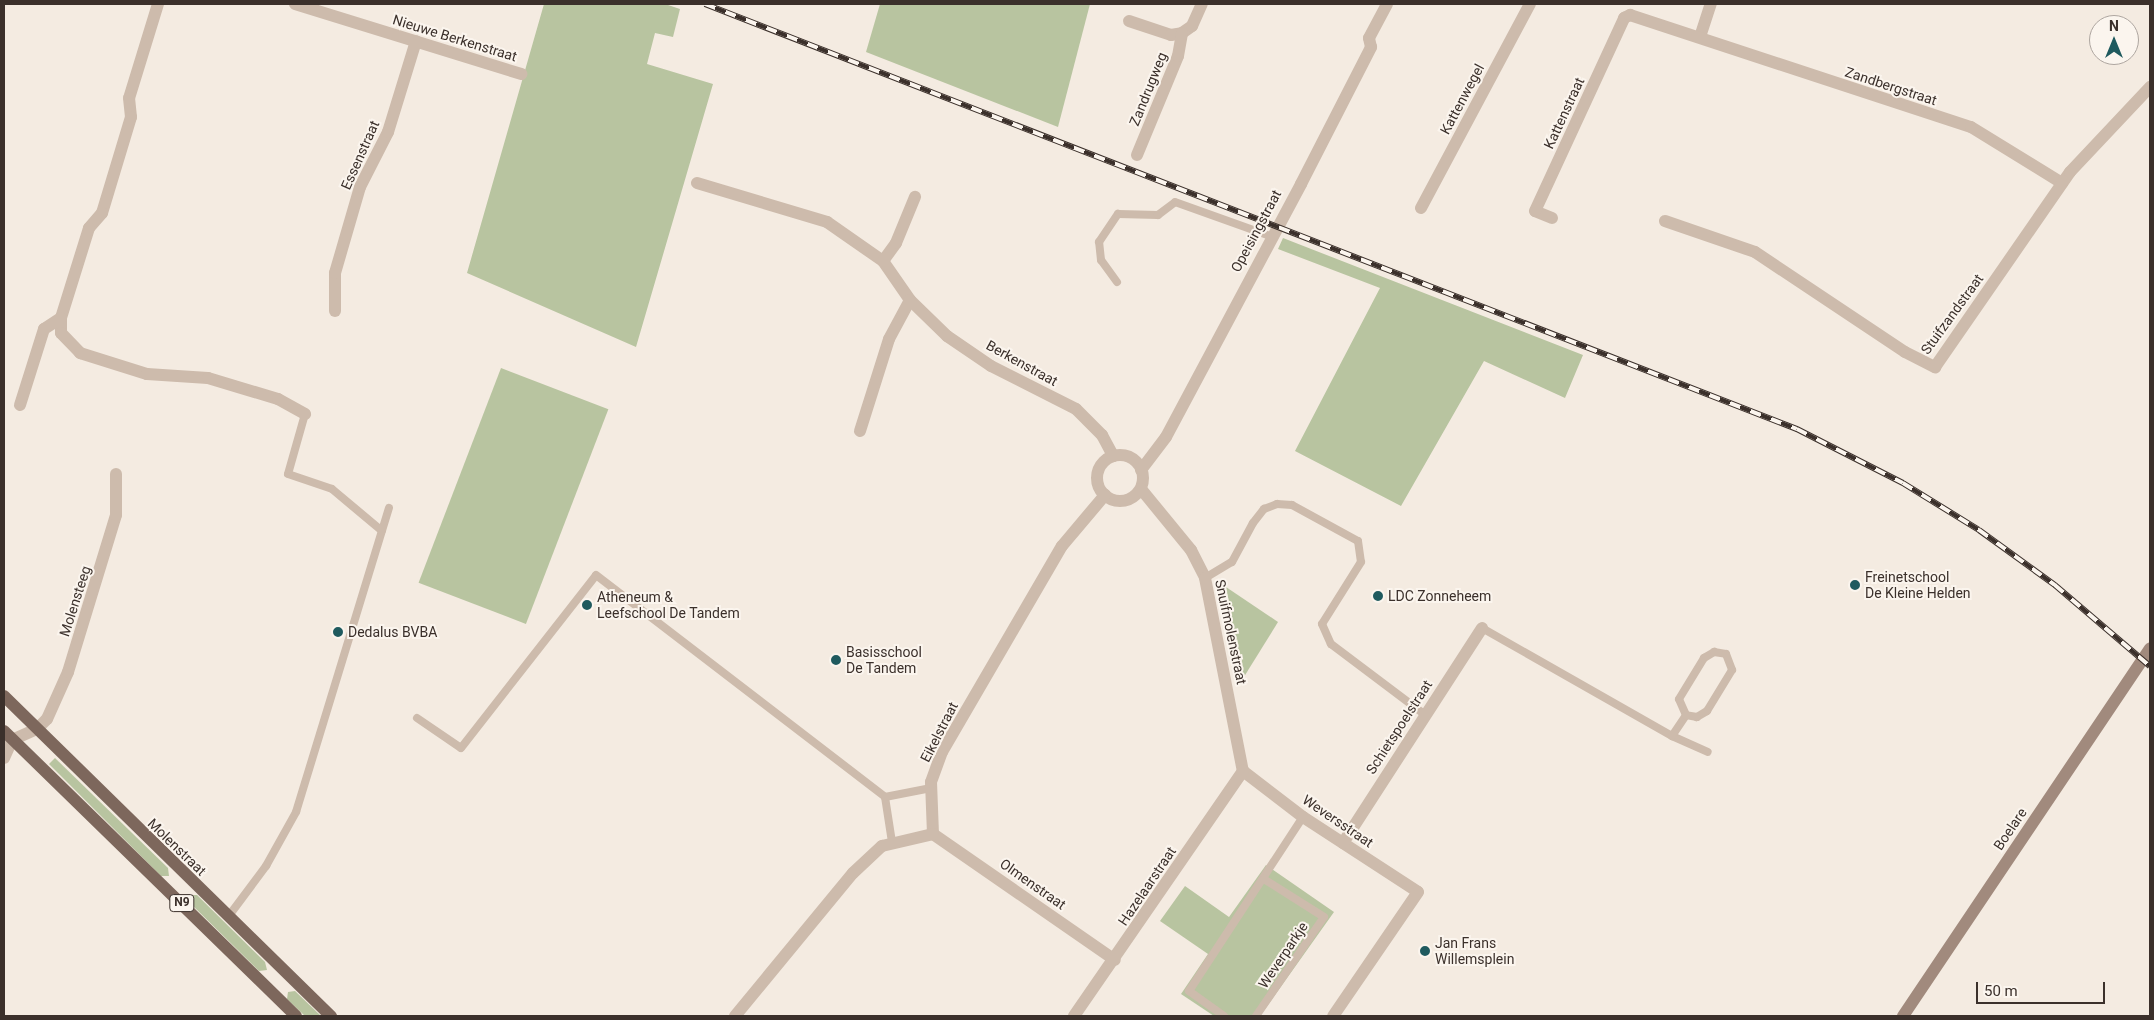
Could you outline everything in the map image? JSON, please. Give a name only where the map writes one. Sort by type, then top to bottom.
[{"type":"main road","name":"Boelare","points":[[1903,1016],[2150,648]]},
{"type":"main road","name":"Molenstraat","points":[[4,696],[228,917],[332,1016]]},
{"type":"main road","name":"N9","points":[[8,736],[43,765],[296,1016]]},
{"type":"street","points":[[158,4],[129,98],[131,117],[102,213],[89,228],[61,318],[61,333],[80,353],[147,374],[208,378],[278,399],[305,414]]},
{"type":"street","name":"Nieuwe Berkenstraat","points":[[295,4],[521,74]]},
{"type":"street","points":[[1129,21],[1171,35],[1182,33],[1192,26],[1202,4]]},
{"type":"street","name":"Opeisingstraat","points":[[1141,470],[1166,437],[1371,47],[1369,38],[1387,4]]},
{"type":"street","name":"Kattenwegel","points":[[1421,208],[1530,4]]},
{"type":"street","points":[[1700,37],[1711,4]]},
{"type":"street","name":"Kattenstraat","points":[[1552,218],[1535,211],[1624,18],[1632,9],[1700,37]]},
{"type":"street","name":"Zandrugweg","points":[[1137,155],[1178,56],[1182,33]]},
{"type":"street","name":"Zandbergstraat","points":[[1700,37],[1971,128],[2062,183]]},
{"type":"street","name":"Essenstraat","points":[[335,311],[335,273],[355,206],[388,132],[416,41]]},
{"type":"street","name":"Stuifzandstraat","points":[[1665,221],[1755,252],[1910,356],[1934,367],[2062,183],[2128,106],[2150,87]]},
{"type":"street","name":"Berkenstraat","points":[[697,183],[827,222],[883,261],[910,300],[947,336],[991,366],[1076,409],[1102,435],[1113,456]]},
{"type":"street","points":[[883,261],[896,243],[915,197]]},
{"type":"street","points":[[860,431],[889,339],[910,300]]},
{"type":"street","points":[[20,405],[44,328],[61,318]]},
{"type":"street","points":[[1113,456],[1124,456],[1141,470],[1141,489],[1124,501],[1104,495],[1097,479],[1099,470],[1113,456]]},
{"type":"street","name":"Molensteeg","points":[[37,730],[47,718],[68,672],[105,558],[116,515],[116,474]]},
{"type":"street","name":"Snuifmolenstraat","points":[[1141,489],[1191,550],[1205,578],[1243,771]]},
{"type":"street","name":"Eikelstraat","points":[[933,834],[931,788],[942,752],[1062,546],[1104,495]]},
{"type":"street","name":"Schietspoelstraat","points":[[1344,844],[1424,714],[1482,628]]},
{"type":"street","points":[[4,758],[8,736],[37,730]]},
{"type":"street","name":"Weversstraat","points":[[1243,771],[1303,817],[1418,892],[1333,1016]]},
{"type":"street","name":"Hazelaarstraat","points":[[1074,1016],[1115,960],[1243,771]]},
{"type":"street","points":[[734,1016],[853,873],[892,842],[933,834]]},
{"type":"street","name":"Olmenstraat","points":[[933,834],[1115,960]]},
{"type":"lane","points":[[1117,282],[1101,260],[1100,242],[1118,214],[1158,215],[1175,202],[1270,236]]},
{"type":"lane","points":[[305,414],[288,474],[332,489],[382,531]]},
{"type":"lane","points":[[1205,578],[1232,562],[1253,523],[1264,509],[1278,504],[1292,505],[1358,541],[1361,562],[1322,624],[1331,644],[1424,714]]},
{"type":"lane","points":[[228,917],[266,866],[296,812],[389,508]]},
{"type":"lane","points":[[417,718],[461,748],[596,575],[885,797],[892,842]]},
{"type":"lane","points":[[1482,628],[1672,736],[1708,752]]},
{"type":"lane","points":[[1714,652],[1726,654],[1732,670],[1707,711],[1697,717],[1686,714],[1679,699],[1704,658],[1714,652]]},
{"type":"lane","points":[[1672,736],[1686,714]]},
{"type":"lane","points":[[885,797],[931,788]]},
{"type":"lane","points":[[1224,1016],[1189,991],[1303,817]]},
{"type":"lane","name":"Weverparkje","points":[[1256,1016],[1324,917],[1264,879]]},
{"type":"green space","points":[[544,4],[665,4],[680,9],[673,37],[655,33],[647,64],[713,84],[636,347],[467,273]]},
{"type":"green space","points":[[880,4],[1090,4],[1058,127],[866,52]]},
{"type":"green space","points":[[1283,238],[1583,355],[1565,398],[1484,361],[1401,506],[1295,451],[1380,288],[1278,249]]},
{"type":"green space","points":[[501,368],[608,409],[526,624],[419,583]]},
{"type":"green space","points":[[1226,587],[1278,622],[1242,680]]},
{"type":"green space","points":[[55,758],[168,868],[169,876],[161,876],[49,764]]},
{"type":"green space","points":[[1266,865],[1334,912],[1260,1016],[1214,1016],[1181,994],[1208,954],[1160,921],[1185,886],[1229,917]]},
{"type":"green space","points":[[189,895],[197,895],[265,962],[267,970],[259,971],[190,903]]},
{"type":"green space","points":[[295,991],[321,1016],[305,1016],[287,999],[288,992]]},
{"type":"railway","points":[[705,4],[1797,429],[1903,483],[1979,530],[2055,585],[2150,666]]},
{"type":"place","name":"Freinetschool De Kleine Helden","points":[[1855,585]]},
{"type":"place","name":"LDC Zonneheem","points":[[1378,596]]},
{"type":"place","name":"Atheneum & Leefschool De Tandem","points":[[587,605]]},
{"type":"place","name":"Dedalus BVBA","points":[[338,632]]},
{"type":"place","name":"Basisschool De Tandem","points":[[836,660]]},
{"type":"place","name":"Jan Frans Willemsplein","points":[[1425,951]]}]
